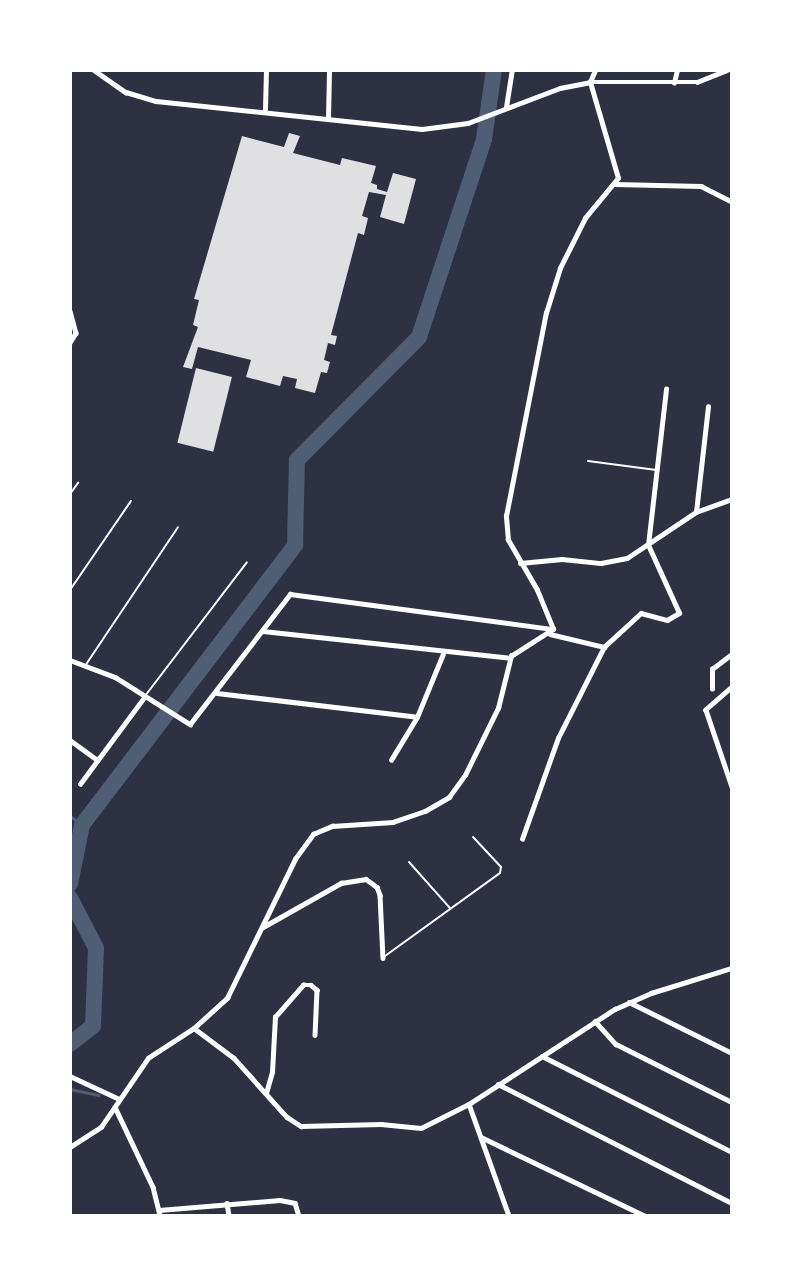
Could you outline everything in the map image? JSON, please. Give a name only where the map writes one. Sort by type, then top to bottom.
[{"type":"street","points":[[94,70],[126,92],[156,102],[264,110],[422,129],[482,118],[506,107],[590,82],[674,83],[712,79],[727,70]]},
{"type":"street","points":[[264,110],[266,70]]},
{"type":"street","points":[[328,119],[329,70]]},
{"type":"street","points":[[506,107],[512,70]]},
{"type":"street","points":[[552,632],[537,590],[508,540],[506,516],[546,313],[560,268],[575,235],[591,210],[615,184],[617,168],[590,82],[596,70]]},
{"type":"street","points":[[674,83],[677,70]]},
{"type":"street","points":[[615,184],[701,186],[732,202]]},
{"type":"street","points":[[70,311],[76,333],[70,343]]},
{"type":"street","points":[[522,838],[554,750],[604,647],[641,613],[668,620],[679,613],[648,545],[666,389]]},
{"type":"street","points":[[696,512],[708,407]]},
{"type":"street","points":[[520,563],[562,559],[609,562],[627,558],[696,512],[732,499]]},
{"type":"street","points":[[70,660],[84,668],[115,676],[190,724],[217,693],[290,594],[552,632],[604,647]]},
{"type":"street","points":[[263,631],[442,654],[510,658],[552,632]]},
{"type":"street","points":[[391,760],[417,717],[442,654]]},
{"type":"street","points":[[712,689],[712,669],[732,654]]},
{"type":"street","points":[[70,1148],[91,1136],[115,1107],[148,1058],[194,1028],[227,998],[295,859],[313,834],[332,826],[393,822],[425,811],[449,797],[473,760],[498,708],[510,658]]},
{"type":"street","points":[[732,687],[706,710],[732,787]]},
{"type":"street","points":[[217,693],[417,717]]},
{"type":"street","points":[[80,784],[145,696]]},
{"type":"street","points":[[70,740],[98,759]]},
{"type":"street","points":[[263,927],[341,884],[366,879],[377,887],[380,895],[383,958]]},
{"type":"street","points":[[194,1028],[234,1058],[295,1124],[310,1128],[381,1124],[421,1128],[470,1104],[595,1021],[629,1002],[732,968]]},
{"type":"street","points":[[266,1093],[272,1072],[275,1017],[288,998],[307,984],[314,987],[318,995],[315,1035]]},
{"type":"street","points":[[629,1002],[732,1053]]},
{"type":"street","points":[[595,1021],[616,1044],[732,1102]]},
{"type":"street","points":[[542,1056],[732,1152]]},
{"type":"street","points":[[70,1076],[119,1099]]},
{"type":"street","points":[[498,1084],[732,1203]]},
{"type":"street","points":[[470,1104],[510,1215]]},
{"type":"street","points":[[115,1107],[135,1144],[159,1213],[227,1203],[280,1200],[298,1206],[299,1215]]},
{"type":"street","points":[[481,1137],[645,1215]]},
{"type":"street","points":[[227,1203],[229,1215]]},
{"type":"lane","points":[[588,461],[656,470]]},
{"type":"lane","points":[[70,494],[78,483]]},
{"type":"lane","points":[[70,590],[131,501]]},
{"type":"lane","points":[[84,668],[178,526]]},
{"type":"lane","points":[[145,696],[247,561]]},
{"type":"lane","points":[[383,958],[501,872],[473,837]]},
{"type":"lane","points":[[409,862],[450,909]]},
{"type":"building","points":[[289,133],[300,136],[293,153],[340,165],[342,158],[376,166],[371,183],[377,185],[377,189],[387,192],[393,173],[416,179],[404,224],[380,217],[386,195],[369,192],[362,216],[368,218],[364,235],[358,233],[331,335],[337,336],[335,345],[328,343],[324,360],[330,362],[327,373],[321,372],[315,393],[295,388],[297,379],[283,376],[280,386],[246,377],[251,360],[198,347],[192,369],[183,367],[198,327],[193,325],[199,300],[194,299],[242,136],[284,147]]},
{"type":"building","points":[[196,368],[232,377],[213,452],[177,443]]},
{"type":"waterway","points":[[70,884],[82,825],[295,545],[297,460],[419,337],[484,139],[494,70]]},
{"type":"waterway","points":[[70,816],[82,825]]},
{"type":"waterway","points":[[70,898],[96,948],[93,1026],[70,1044]]},
{"type":"waterway","points":[[70,1089],[98,1095]]}]
